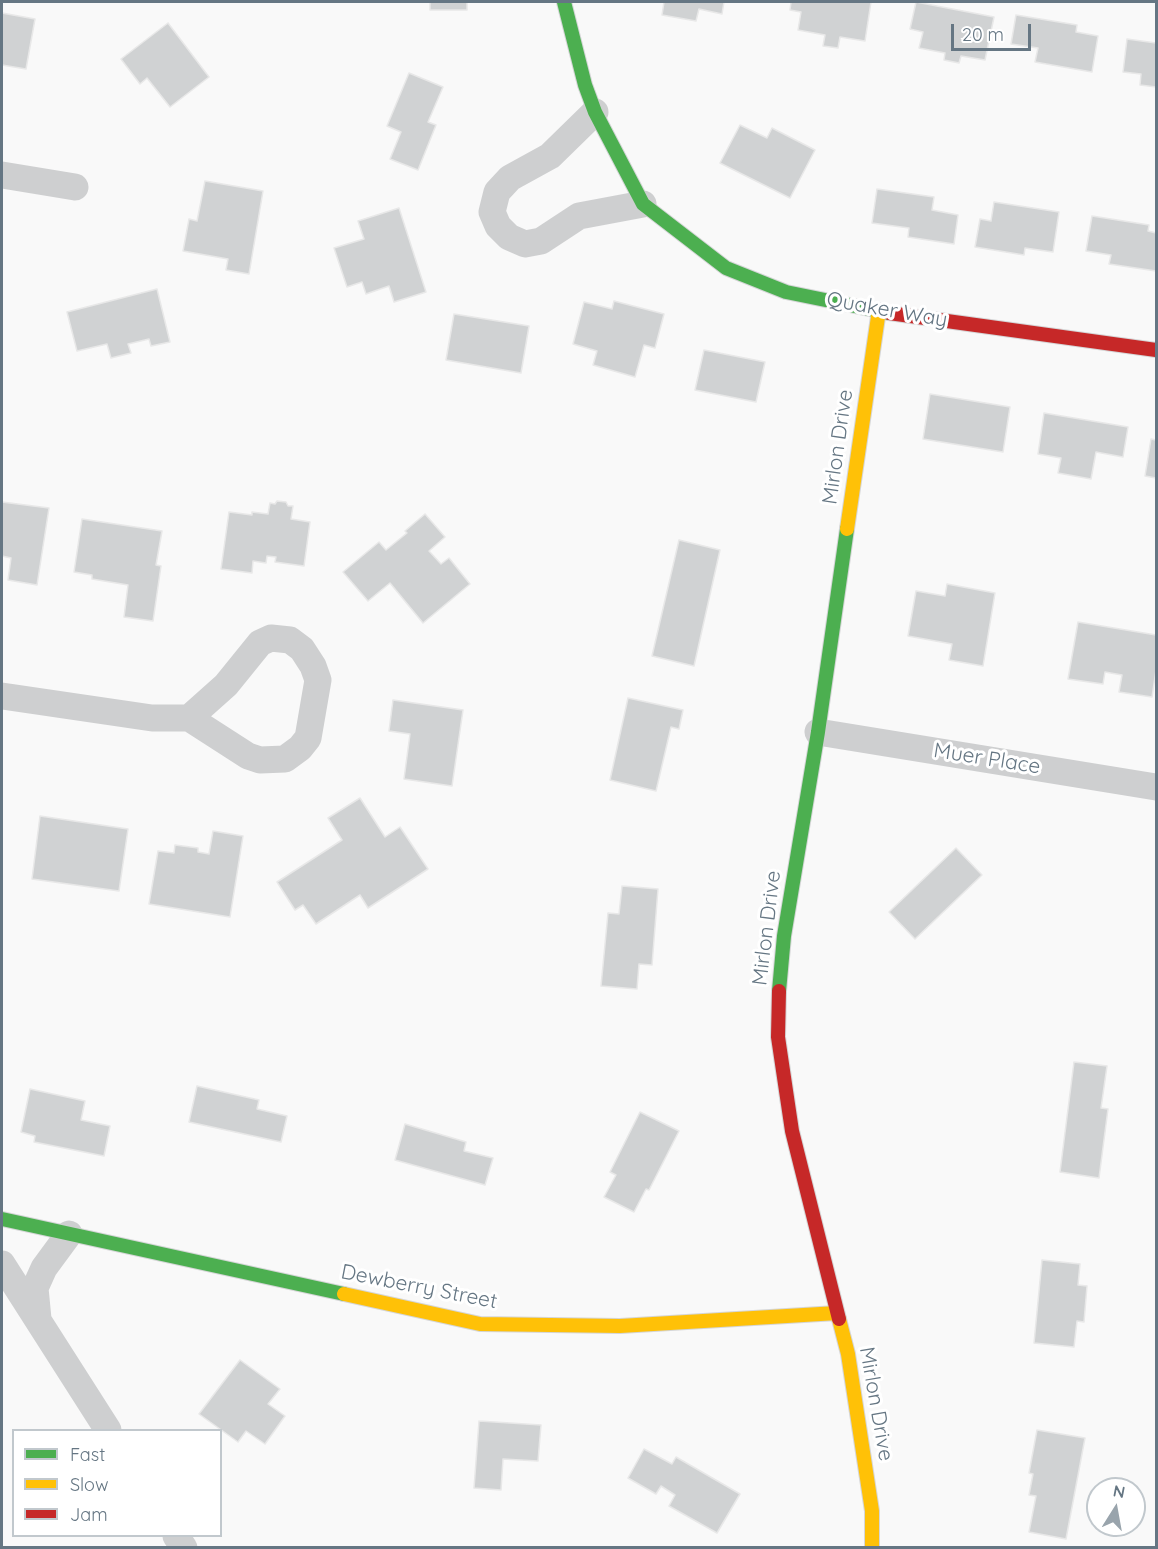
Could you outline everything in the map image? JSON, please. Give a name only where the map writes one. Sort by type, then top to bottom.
[{"type":"street","name":"Quaker Way","points":[[564,2],[585,85],[595,112],[643,204],[726,268],[786,292],[902,315],[1156,350]]},
{"type":"street","points":[[595,112],[550,156],[510,178],[497,192],[492,212],[498,226],[509,237],[525,244],[541,241],[579,216],[643,204]]},
{"type":"street","points":[[2,175],[75,187]]},
{"type":"street","name":"Mirlon Drive","points":[[872,1548],[872,1511],[848,1354],[792,1131],[778,1037],[779,986],[784,936],[818,732],[879,310]]},
{"type":"street","points":[[2,696],[152,718],[189,718],[248,756],[260,760],[285,759],[300,748],[308,738],[318,680],[313,666],[302,650],[290,640],[271,638],[260,643],[226,685],[189,718]]},
{"type":"street","name":"Muer Place","points":[[818,732],[1156,787]]},
{"type":"street","name":"Dewberry Street","points":[[2,1219],[480,1324],[620,1326],[837,1313]]},
{"type":"street","points":[[38,1320],[35,1288],[44,1268],[69,1234]]},
{"type":"street","points":[[2,1264],[107,1429]]},
{"type":"building","points":[[430,2],[467,2],[467,10],[430,10]]},
{"type":"building","points":[[664,2],[724,2],[722,14],[699,9],[696,21],[662,15]]},
{"type":"building","points":[[791,2],[871,2],[865,41],[840,37],[838,48],[823,46],[825,35],[798,30],[801,12],[790,10]]},
{"type":"building","points":[[916,2],[994,17],[985,60],[961,56],[959,63],[944,60],[945,53],[919,48],[923,32],[910,29]]},
{"type":"building","points":[[2,13],[35,19],[26,69],[2,65]]},
{"type":"building","points":[[1016,15],[1077,25],[1076,32],[1098,36],[1092,72],[1035,62],[1038,48],[1011,44]]},
{"type":"building","points":[[168,23],[209,77],[170,107],[147,78],[140,84],[121,59]]},
{"type":"building","points":[[1127,39],[1156,43],[1156,87],[1140,85],[1141,74],[1123,72]]},
{"type":"building","points":[[409,73],[443,87],[428,122],[436,125],[418,170],[390,159],[401,132],[387,126]]},
{"type":"building","points":[[740,125],[767,138],[772,128],[815,150],[790,198],[720,163]]},
{"type":"building","points":[[205,181],[263,191],[249,274],[226,270],[228,259],[183,251],[189,219],[197,221]]},
{"type":"building","points":[[877,189],[934,197],[932,210],[958,215],[954,244],[908,237],[909,228],[872,223]]},
{"type":"building","points":[[994,202],[1059,212],[1053,252],[1025,248],[1024,255],[975,247],[980,219],[991,221]]},
{"type":"building","points":[[399,208],[426,292],[394,302],[389,286],[366,294],[362,282],[347,287],[334,248],[364,239],[358,221]]},
{"type":"building","points":[[1092,216],[1149,225],[1148,231],[1156,233],[1156,271],[1109,264],[1111,255],[1086,251]]},
{"type":"building","points":[[157,289],[170,342],[151,346],[149,339],[128,344],[131,353],[111,358],[107,344],[77,351],[67,312]]},
{"type":"building","points":[[614,301],[664,314],[655,348],[644,345],[635,377],[593,365],[597,351],[573,344],[584,302],[612,309]]},
{"type":"building","points":[[454,314],[529,326],[521,373],[446,360]]},
{"type":"building","points":[[704,350],[765,362],[756,402],[695,390]]},
{"type":"building","points":[[930,394],[1010,407],[1003,452],[923,439]]},
{"type":"building","points":[[1044,413],[1128,427],[1123,457],[1096,452],[1091,479],[1058,473],[1061,458],[1038,454]]},
{"type":"building","points":[[1151,439],[1156,440],[1156,478],[1145,476]]},
{"type":"building","points":[[277,501],[293,506],[291,519],[310,522],[304,566],[275,562],[276,557],[267,556],[266,563],[253,561],[252,573],[221,569],[229,512],[252,515],[252,512],[268,514],[270,503],[275,504]]},
{"type":"building","points":[[2,502],[49,508],[37,585],[8,580],[11,558],[2,556]]},
{"type":"building","points":[[425,514],[445,537],[429,551],[441,564],[449,558],[470,584],[423,623],[390,583],[368,601],[343,572],[379,542],[386,550]]},
{"type":"building","points":[[82,519],[162,531],[156,565],[161,566],[153,621],[124,617],[128,585],[92,579],[92,575],[74,572]]},
{"type":"building","points":[[679,540],[720,550],[694,666],[652,656]]},
{"type":"building","points":[[947,584],[995,593],[983,666],[949,660],[952,644],[908,636],[916,591],[945,596]]},
{"type":"building","points":[[1078,622],[1156,635],[1156,670],[1152,697],[1119,692],[1122,675],[1105,672],[1103,684],[1068,679]]},
{"type":"building","points":[[628,698],[683,710],[679,729],[671,727],[656,791],[610,780]]},
{"type":"building","points":[[393,700],[463,710],[452,786],[404,779],[410,734],[389,731]]},
{"type":"building","points":[[360,798],[385,837],[400,827],[428,869],[368,908],[360,895],[316,924],[303,905],[295,910],[277,882],[342,840],[328,818]]},
{"type":"building","points":[[40,816],[128,829],[119,891],[32,879]]},
{"type":"building","points":[[213,831],[243,836],[230,917],[149,904],[158,851],[174,853],[175,845],[198,848],[198,852],[209,854]]},
{"type":"building","points":[[956,848],[982,875],[915,939],[889,912]]},
{"type":"building","points":[[622,886],[658,889],[652,965],[639,964],[637,989],[601,986],[608,913],[619,914]]},
{"type":"building","points":[[1074,1062],[1107,1066],[1101,1108],[1108,1109],[1099,1178],[1060,1172]]},
{"type":"building","points":[[197,1086],[259,1100],[257,1109],[287,1116],[281,1142],[189,1122]]},
{"type":"building","points":[[30,1089],[85,1101],[81,1120],[110,1126],[104,1156],[34,1142],[35,1136],[21,1132]]},
{"type":"building","points":[[640,1112],[679,1131],[649,1190],[646,1189],[634,1212],[604,1197],[616,1175],[610,1172]]},
{"type":"building","points":[[405,1124],[466,1142],[464,1151],[493,1158],[485,1185],[395,1160]]},
{"type":"building","points":[[1042,1260],[1080,1264],[1078,1285],[1087,1286],[1084,1322],[1077,1321],[1074,1347],[1034,1343]]},
{"type":"building","points":[[240,1360],[280,1389],[268,1404],[285,1416],[265,1444],[246,1431],[238,1442],[199,1414]]},
{"type":"building","points":[[479,1421],[541,1425],[538,1461],[503,1459],[501,1490],[474,1488]]},
{"type":"building","points":[[1037,1430],[1085,1438],[1066,1539],[1029,1532],[1036,1496],[1029,1495],[1033,1474],[1029,1473]]},
{"type":"building","points":[[644,1449],[672,1464],[676,1457],[740,1494],[717,1533],[669,1506],[675,1495],[661,1486],[656,1494],[628,1478]]},
{"type":"traffic: fast","points":[[564,2],[585,85],[595,112],[643,204],[726,268],[786,292],[889,313]]},
{"type":"traffic: fast","points":[[779,991],[784,936],[818,732],[847,529]]},
{"type":"traffic: fast","points":[[2,1219],[344,1294]]},
{"type":"traffic: slow","points":[[847,529],[879,310]]},
{"type":"traffic: slow","points":[[344,1294],[480,1324],[620,1326],[837,1313]]},
{"type":"traffic: slow","points":[[839,1319],[848,1354],[872,1511],[872,1548]]},
{"type":"traffic: jam","points":[[889,313],[1156,350]]},
{"type":"traffic: jam","points":[[779,991],[778,1037],[792,1131],[839,1319]]}]
